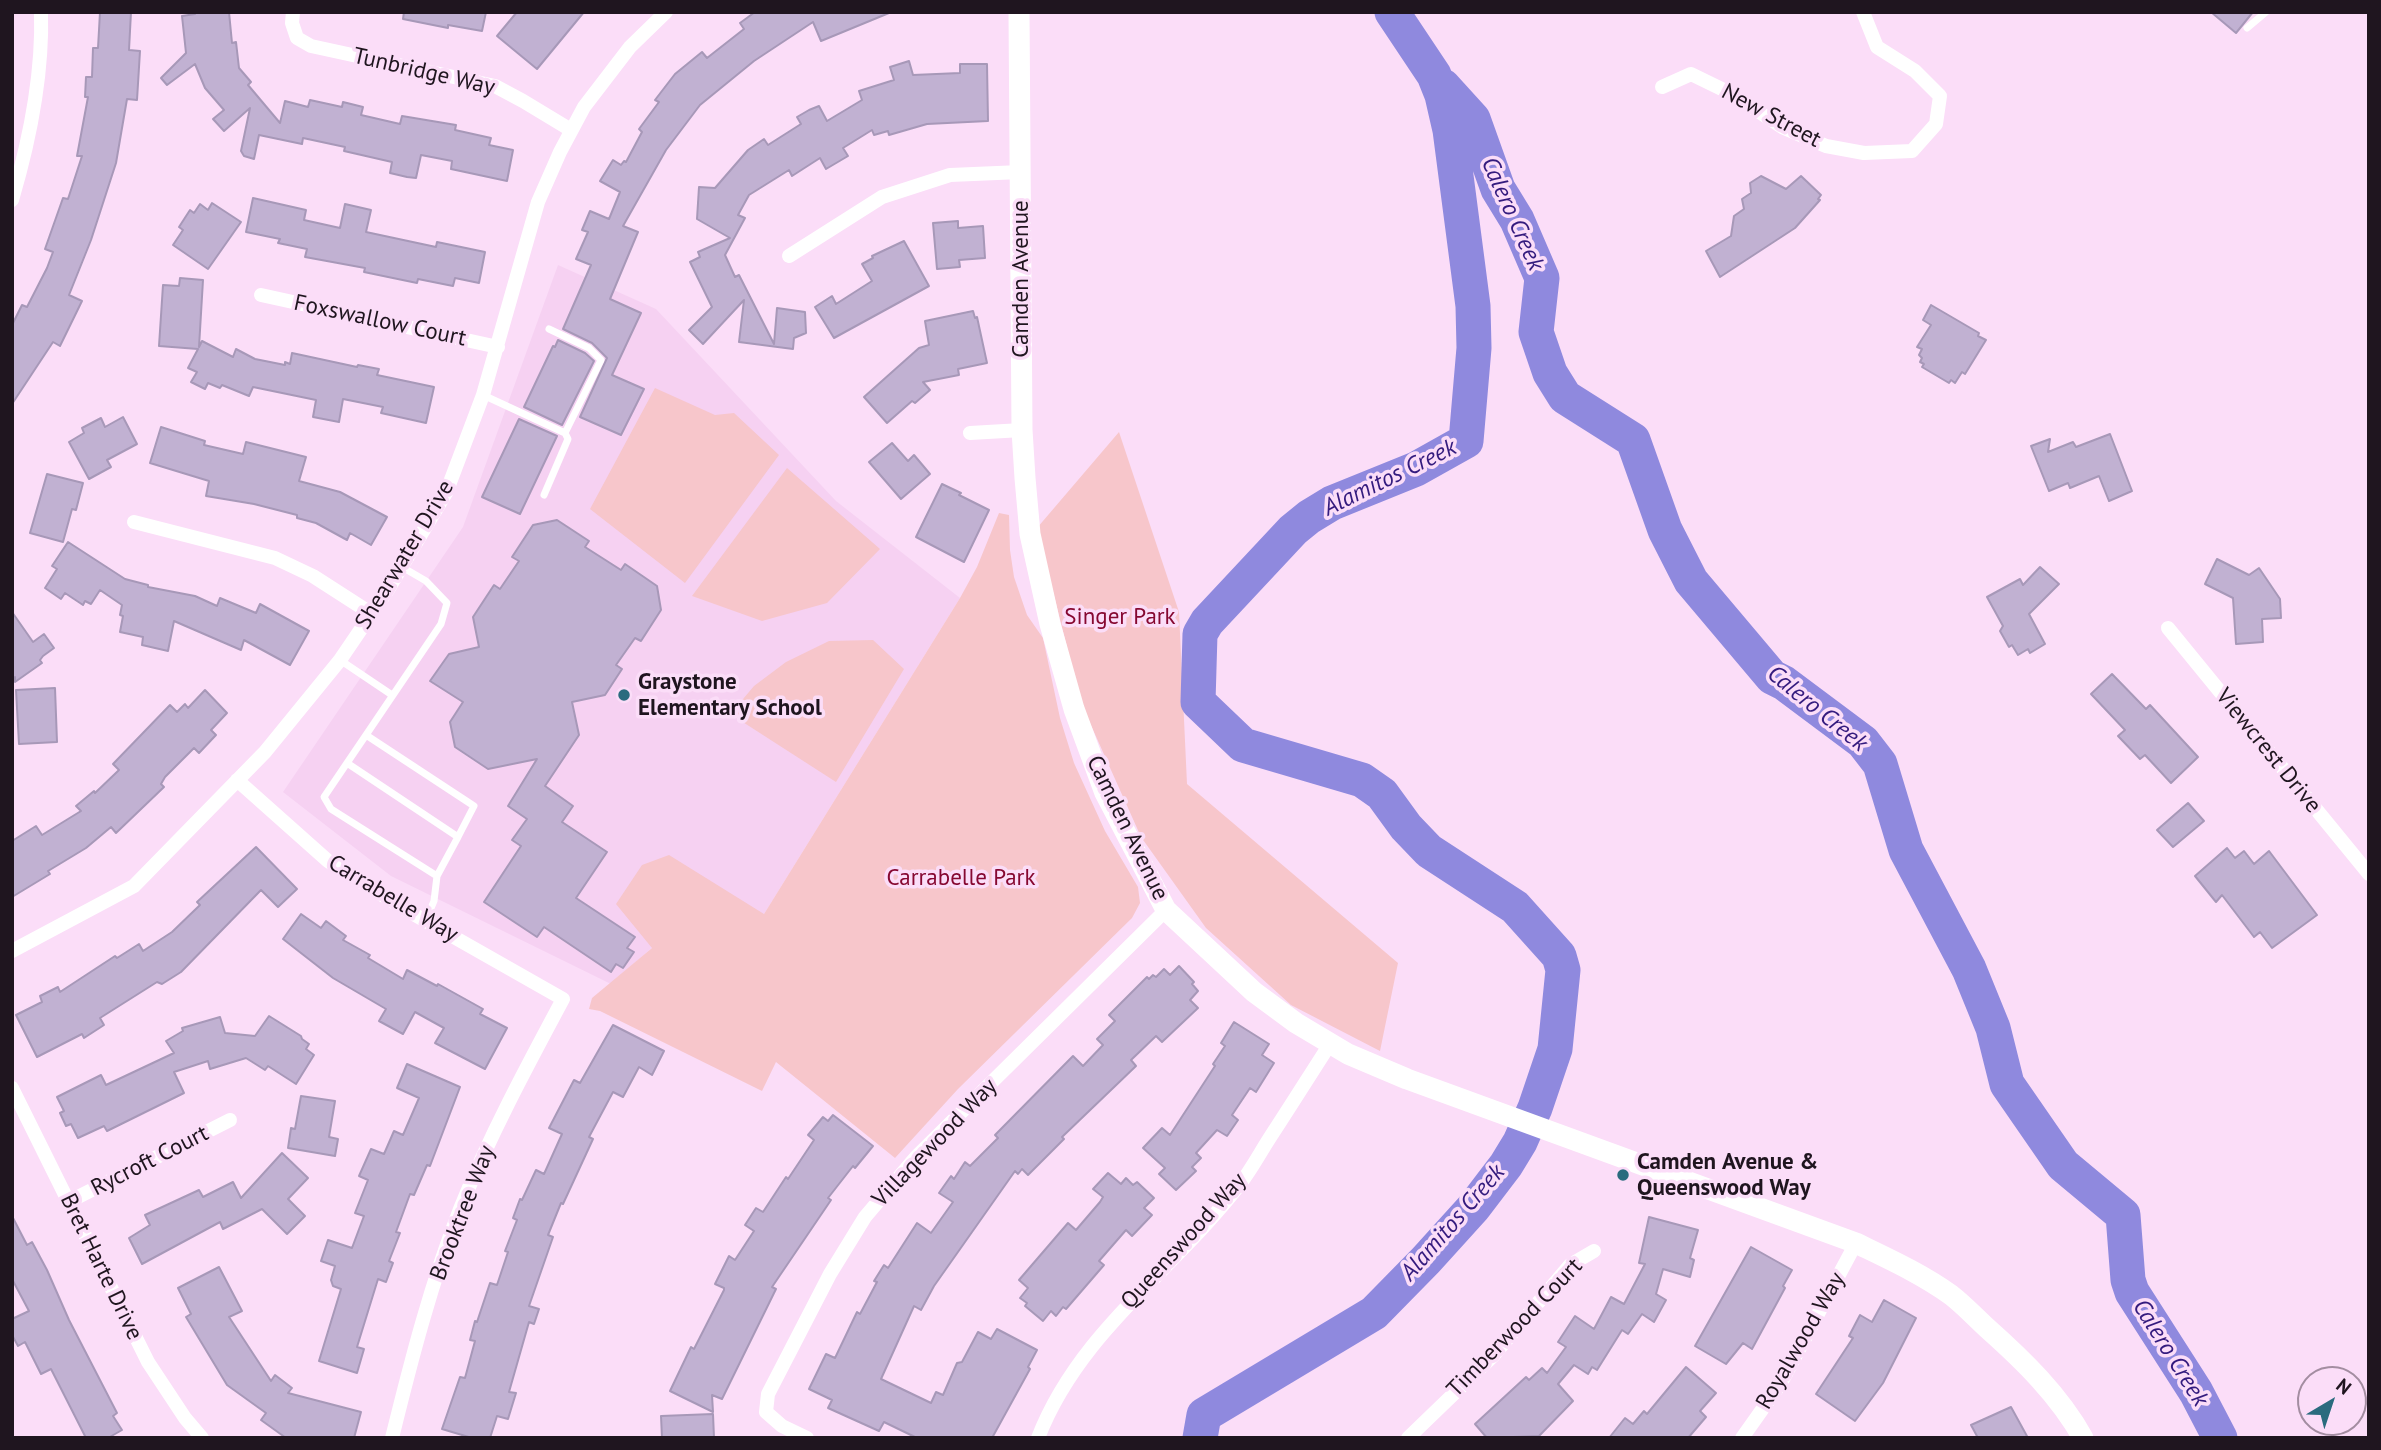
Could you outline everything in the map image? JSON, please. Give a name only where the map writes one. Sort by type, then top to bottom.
[{"type":"street","points":[[12,200],[28,142],[38,85],[41,12]]},
{"type":"street","name":"Tunbridge Way","points":[[293,12],[292,23],[297,38],[311,46],[495,86],[571,130]]},
{"type":"street","name":"Shearwater Drive","points":[[12,951],[134,886],[265,752],[340,660],[402,567],[446,493],[483,395],[538,202],[571,130],[584,107],[630,47],[666,12]]},
{"type":"street","name":"Camden Avenue","points":[[1019,12],[1022,430],[1030,534],[1050,624],[1074,709],[1105,793],[1166,911],[1254,992],[1296,1023],[1348,1054],[1407,1079],[1856,1243],[1905,1267],[1952,1296],[2040,1379],[2075,1423],[2083,1438]]},
{"type":"street","name":"New Street","points":[[1662,87],[1691,75],[1732,94],[1782,127],[1826,146],[1864,153],[1912,151],[1936,124],[1940,96],[1915,71],[1878,47],[1863,12]]},
{"type":"street","points":[[789,256],[882,197],[950,174],[1021,172]]},
{"type":"street","name":"Foxswallow Court","points":[[261,295],[498,347]]},
{"type":"street","points":[[970,433],[1022,430]]},
{"type":"street","points":[[134,522],[275,558],[313,576],[372,614]]},
{"type":"street","name":"Viewcrest Drive","points":[[2168,628],[2369,874]]},
{"type":"street","name":"Carrabelle Way","points":[[237,780],[328,861],[426,921],[563,999]]},
{"type":"street","name":"Villagewood Way","points":[[807,1438],[782,1426],[766,1412],[768,1394],[830,1274],[865,1217],[916,1157],[1166,911]]},
{"type":"street","name":"Brooktree Way","points":[[391,1438],[416,1342],[460,1209],[513,1093],[563,999]]},
{"type":"street","name":"Queenswood Way","points":[[1038,1438],[1045,1419],[1078,1365],[1117,1315],[1241,1183],[1331,1044]]},
{"type":"street","name":"Bret Harte Drive","points":[[12,1088],[148,1362],[185,1418],[202,1438]]},
{"type":"street","name":"Rycroft Court","points":[[70,1201],[230,1120]]},
{"type":"street","name":"Royalwood Way","points":[[1742,1438],[1782,1383],[1856,1243]]},
{"type":"street","name":"Timberwood Court","points":[[1408,1438],[1493,1356],[1570,1265],[1594,1251]]},
{"type":"lane","points":[[2247,28],[2266,12]]},
{"type":"lane","points":[[549,329],[589,348],[601,360],[565,433]]},
{"type":"lane","points":[[483,395],[565,433],[568,439],[544,495]]},
{"type":"lane","points":[[402,567],[426,581],[447,603],[441,624],[324,797],[331,809],[437,876]]},
{"type":"lane","points":[[340,660],[393,695]]},
{"type":"lane","points":[[366,735],[474,806],[437,876],[434,901],[426,921]]},
{"type":"lane","points":[[347,763],[458,837]]},
{"type":"shaded area","name":"Graystone Elementary School","points":[[558,265],[656,309],[836,501],[960,598],[764,914],[690,914],[611,984],[391,876],[283,792],[463,527]]},
{"type":"green space","points":[[655,388],[715,415],[734,413],[779,455],[685,583],[590,509]]},
{"type":"green space","name":"Singer Park","points":[[1119,432],[1179,612],[1187,784],[1398,963],[1380,1051],[1291,1005],[1206,928],[1141,837],[1081,703],[1037,528]]},
{"type":"green space","points":[[787,468],[880,549],[827,603],[762,621],[692,596]]},
{"type":"green space","name":"Carrabelle Park","points":[[999,513],[1009,515],[1014,577],[1027,615],[1043,638],[1060,718],[1074,763],[1105,831],[1138,887],[1140,903],[1132,918],[958,1089],[895,1158],[776,1062],[762,1091],[600,1011],[589,1009],[592,998],[652,948],[616,904],[642,865],[669,855],[764,914],[960,598],[977,567]]},
{"type":"green space","points":[[873,640],[904,669],[836,782],[735,717],[738,705],[754,686],[786,662],[829,641]]},
{"type":"building","points":[[100,12],[131,12],[129,50],[140,51],[137,100],[127,99],[116,163],[91,240],[69,295],[82,301],[60,346],[53,342],[12,404],[12,325],[22,305],[27,307],[47,268],[53,252],[45,249],[63,198],[68,199],[82,156],[77,156],[88,97],[85,97],[86,77],[92,77],[93,48],[98,48]]},
{"type":"building","points":[[195,12],[229,12],[232,43],[236,42],[239,68],[251,82],[248,85],[280,123],[285,101],[308,107],[310,100],[342,107],[343,102],[363,107],[361,115],[400,124],[402,116],[456,125],[455,130],[491,138],[489,145],[513,150],[507,181],[451,169],[452,161],[421,155],[416,178],[407,177],[390,173],[392,162],[344,151],[345,147],[303,138],[302,144],[259,135],[254,159],[244,156],[241,151],[250,108],[224,131],[213,119],[224,110],[205,88],[195,64],[167,85],[161,78],[186,53],[182,16]]},
{"type":"building","points":[[404,12],[486,12],[482,31],[448,25],[448,28],[403,19]]},
{"type":"building","points":[[517,12],[584,12],[537,69],[497,36]]},
{"type":"building","points":[[755,12],[889,13],[821,41],[813,22],[754,61],[700,105],[666,150],[623,226],[638,232],[610,299],[641,313],[612,375],[644,389],[621,435],[580,417],[607,358],[592,343],[563,329],[591,265],[576,259],[588,232],[582,230],[590,211],[609,219],[620,192],[600,181],[613,160],[621,165],[626,162],[642,132],[639,129],[659,102],[655,100],[675,74],[702,52],[707,58],[744,29],[740,23]]},
{"type":"building","points":[[2211,12],[2253,12],[2236,33]]},
{"type":"building","points":[[909,61],[913,75],[960,73],[960,64],[987,64],[988,121],[927,124],[889,135],[888,131],[874,135],[872,130],[843,148],[848,156],[826,169],[820,158],[792,176],[789,170],[749,195],[738,215],[745,218],[725,255],[735,277],[739,275],[774,344],[777,308],[805,312],[806,333],[794,338],[793,349],[739,342],[744,300],[703,344],[689,330],[712,307],[690,262],[700,257],[698,252],[730,238],[697,219],[699,187],[715,188],[748,150],[764,139],[768,145],[801,124],[797,117],[819,106],[827,121],[862,100],[859,91],[894,80],[890,67]]},
{"type":"building","points":[[1761,176],[1786,189],[1801,176],[1821,195],[1818,199],[1820,200],[1795,228],[1720,277],[1706,251],[1731,236],[1734,216],[1744,209],[1742,199],[1751,193],[1750,183]]},
{"type":"building","points":[[253,198],[306,210],[304,220],[340,228],[345,204],[371,210],[366,232],[436,247],[437,242],[485,252],[479,283],[455,278],[453,286],[418,279],[417,283],[364,272],[365,268],[305,257],[307,249],[278,243],[280,239],[246,232]]},
{"type":"building","points":[[212,203],[241,222],[208,269],[173,245],[183,230],[179,227],[190,210],[194,213],[200,204],[208,210]]},
{"type":"building","points":[[958,221],[958,228],[983,226],[985,258],[959,260],[960,267],[937,269],[933,223]]},
{"type":"building","points":[[904,241],[929,286],[834,338],[815,307],[832,296],[836,304],[872,281],[862,264],[873,258],[872,256]]},
{"type":"building","points":[[180,278],[203,280],[199,347],[202,341],[233,357],[236,349],[255,359],[285,365],[285,362],[290,364],[292,353],[379,369],[377,375],[434,387],[426,423],[381,413],[383,407],[343,399],[339,422],[313,417],[316,400],[253,387],[249,396],[222,385],[220,388],[208,383],[205,389],[191,382],[197,372],[188,368],[198,349],[159,346],[163,285],[179,286]]},
{"type":"building","points":[[1931,305],[1979,333],[1978,336],[1986,340],[1965,374],[1962,372],[1955,383],[1951,380],[1949,383],[1922,367],[1924,364],[1920,362],[1922,349],[1917,347],[1931,325],[1923,320]]},
{"type":"building","points":[[973,311],[975,318],[977,317],[987,363],[958,369],[959,375],[923,382],[930,390],[915,403],[912,401],[887,423],[864,397],[919,348],[929,345],[925,321]]},
{"type":"building","points":[[558,340],[585,353],[594,361],[562,425],[524,407]]},
{"type":"building","points":[[123,417],[137,444],[107,460],[111,467],[89,479],[69,442],[84,433],[82,428],[101,418],[105,427]]},
{"type":"building","points":[[519,419],[557,436],[520,514],[482,497]]},
{"type":"building","points":[[161,427],[205,441],[204,445],[243,454],[246,442],[306,457],[299,481],[340,492],[387,517],[371,545],[350,533],[347,540],[316,523],[297,518],[297,515],[206,496],[209,481],[150,463]]},
{"type":"building","points":[[2110,434],[2132,491],[2109,501],[2099,476],[2070,488],[2068,483],[2049,491],[2031,446],[2050,439],[2048,452],[2073,442],[2076,447]]},
{"type":"building","points":[[892,443],[908,461],[914,455],[930,474],[901,499],[869,462]]},
{"type":"building","points":[[47,474],[83,483],[63,542],[30,533]]},
{"type":"building","points":[[942,484],[989,510],[964,562],[916,537]]},
{"type":"building","points":[[557,520],[589,541],[585,547],[621,570],[625,564],[657,586],[661,610],[641,641],[635,638],[616,665],[622,669],[605,695],[572,702],[579,735],[545,786],[573,806],[562,822],[607,852],[576,898],[635,937],[627,948],[634,952],[623,968],[616,964],[611,972],[544,927],[537,937],[484,902],[521,846],[512,840],[527,819],[508,806],[537,759],[488,769],[455,747],[450,722],[463,702],[430,681],[449,654],[479,647],[473,617],[494,585],[500,589],[519,561],[512,557],[533,525]]},
{"type":"building","points":[[68,542],[125,579],[148,587],[195,596],[217,606],[220,598],[256,613],[260,604],[309,631],[290,665],[244,640],[241,650],[174,621],[168,651],[142,645],[143,637],[120,632],[122,605],[100,590],[91,604],[85,601],[83,605],[65,593],[61,599],[45,588],[57,569],[52,566]]},
{"type":"building","points":[[2217,559],[2249,575],[2259,568],[2280,599],[2281,618],[2262,619],[2263,642],[2236,644],[2233,598],[2205,584]]},
{"type":"building","points":[[2040,567],[2059,584],[2029,614],[2045,644],[2030,653],[2028,649],[2018,655],[2012,645],[2009,647],[2000,631],[2003,626],[1987,597],[2020,579],[2023,585]]},
{"type":"building","points":[[12,612],[33,642],[44,634],[54,648],[43,656],[40,660],[42,663],[15,682],[15,677],[12,679]]},
{"type":"building","points":[[2112,674],[2146,709],[2150,705],[2198,757],[2171,783],[2145,755],[2140,759],[2118,736],[2125,730],[2091,694]]},
{"type":"building","points":[[55,688],[57,742],[19,744],[16,690]]},
{"type":"building","points":[[205,690],[227,713],[211,730],[216,735],[199,753],[194,748],[165,777],[161,784],[164,787],[116,833],[111,827],[86,848],[48,871],[50,874],[12,897],[12,841],[36,826],[42,835],[81,811],[76,806],[94,791],[95,793],[119,770],[113,764],[170,705],[177,712],[185,704],[188,708]]},
{"type":"building","points":[[2188,803],[2204,821],[2173,847],[2157,830]]},
{"type":"building","points":[[256,847],[297,889],[278,907],[261,890],[181,972],[162,984],[157,982],[100,1018],[104,1025],[84,1038],[82,1034],[37,1057],[16,1015],[42,1002],[40,996],[58,987],[60,992],[115,956],[117,958],[139,944],[143,951],[172,932],[200,905],[197,902]]},
{"type":"building","points":[[2227,848],[2235,858],[2244,851],[2254,864],[2269,851],[2317,915],[2272,948],[2260,932],[2254,937],[2222,895],[2216,902],[2195,876]]},
{"type":"building","points":[[301,914],[321,928],[326,921],[346,936],[343,940],[370,955],[368,958],[403,979],[407,970],[437,986],[438,984],[483,1009],[480,1014],[507,1028],[485,1069],[435,1043],[444,1028],[415,1012],[403,1034],[379,1021],[386,1009],[333,978],[283,939]]},
{"type":"building","points":[[1179,966],[1194,982],[1192,984],[1198,991],[1190,1000],[1198,1008],[1162,1042],[1156,1036],[1131,1060],[1136,1066],[1062,1137],[1064,1139],[1028,1175],[1022,1169],[1018,1174],[1015,1171],[934,1286],[921,1310],[914,1306],[881,1379],[931,1403],[936,1392],[943,1395],[957,1363],[962,1362],[978,1332],[991,1339],[997,1329],[1037,1350],[1028,1367],[1030,1369],[992,1438],[917,1438],[884,1422],[879,1431],[828,1408],[832,1400],[809,1389],[826,1354],[835,1358],[857,1312],[860,1314],[877,1282],[874,1281],[884,1265],[888,1268],[917,1223],[931,1233],[953,1202],[939,1193],[951,1176],[954,1179],[965,1162],[970,1166],[998,1138],[995,1135],[1073,1056],[1083,1066],[1103,1045],[1097,1039],[1115,1021],[1109,1015],[1147,977],[1156,977],[1164,969],[1170,975]]},
{"type":"building","points":[[269,1016],[301,1036],[309,1044],[306,1049],[314,1055],[296,1084],[268,1066],[265,1070],[246,1058],[210,1069],[208,1061],[174,1072],[184,1093],[107,1131],[104,1126],[78,1138],[71,1124],[66,1126],[60,1113],[64,1111],[57,1097],[101,1075],[106,1085],[174,1053],[166,1041],[183,1031],[182,1028],[220,1017],[225,1033],[255,1036]]},
{"type":"building","points":[[1234,1022],[1269,1044],[1262,1055],[1274,1063],[1256,1092],[1250,1088],[1232,1115],[1238,1120],[1227,1136],[1217,1130],[1196,1153],[1201,1158],[1192,1167],[1196,1171],[1176,1190],[1159,1174],[1165,1168],[1143,1148],[1162,1128],[1170,1135],[1215,1066],[1213,1064],[1225,1046],[1221,1043]]},
{"type":"building","points":[[613,1025],[664,1051],[652,1075],[639,1067],[623,1097],[613,1092],[589,1137],[593,1139],[563,1204],[561,1203],[548,1235],[553,1237],[529,1306],[539,1309],[534,1324],[529,1322],[509,1392],[516,1393],[508,1419],[497,1416],[490,1438],[472,1438],[442,1429],[460,1377],[465,1378],[475,1341],[470,1340],[475,1321],[477,1322],[490,1283],[497,1285],[508,1252],[505,1251],[517,1220],[513,1218],[520,1199],[522,1200],[536,1170],[544,1174],[562,1134],[549,1128],[574,1080],[580,1083]]},
{"type":"building","points":[[407,1064],[460,1087],[430,1166],[427,1165],[414,1195],[410,1194],[396,1232],[400,1233],[389,1261],[393,1263],[386,1282],[378,1279],[357,1347],[364,1349],[357,1373],[319,1361],[341,1289],[333,1286],[331,1280],[335,1266],[321,1261],[328,1240],[352,1248],[364,1216],[355,1213],[368,1180],[359,1176],[371,1149],[384,1154],[394,1131],[403,1135],[419,1098],[397,1088]]},
{"type":"building","points":[[301,1096],[335,1101],[329,1137],[338,1139],[335,1156],[288,1148],[291,1128],[295,1129]]},
{"type":"building","points":[[833,1115],[873,1146],[828,1198],[831,1200],[772,1287],[776,1289],[722,1399],[712,1395],[713,1412],[670,1391],[691,1347],[694,1349],[724,1290],[715,1284],[729,1256],[735,1260],[754,1231],[745,1225],[756,1208],[763,1212],[786,1177],[788,1179],[814,1140],[808,1135],[823,1117],[828,1121]]},
{"type":"building","points":[[282,1153],[308,1178],[288,1199],[305,1216],[287,1234],[262,1209],[223,1229],[220,1222],[142,1264],[129,1238],[150,1225],[145,1215],[199,1190],[203,1197],[233,1182],[241,1198]]},
{"type":"building","points":[[1108,1173],[1121,1184],[1126,1178],[1133,1185],[1137,1182],[1154,1198],[1144,1208],[1152,1215],[1132,1236],[1126,1230],[1099,1261],[1104,1265],[1066,1309],[1063,1307],[1056,1316],[1051,1311],[1043,1321],[1025,1306],[1027,1303],[1020,1298],[1028,1288],[1019,1280],[1068,1223],[1076,1230],[1100,1202],[1103,1197],[1093,1189]]},
{"type":"building","points":[[12,1216],[27,1245],[32,1242],[47,1270],[69,1320],[117,1413],[113,1416],[122,1430],[108,1438],[86,1438],[51,1369],[41,1374],[25,1342],[18,1346],[12,1335],[12,1319],[29,1311],[12,1279]]},
{"type":"building","points":[[1649,1217],[1698,1230],[1690,1258],[1694,1260],[1690,1277],[1663,1269],[1656,1294],[1666,1300],[1654,1322],[1642,1314],[1628,1334],[1622,1330],[1597,1370],[1592,1367],[1588,1374],[1574,1365],[1558,1384],[1573,1401],[1539,1436],[1487,1438],[1475,1424],[1526,1377],[1529,1380],[1542,1368],[1547,1373],[1566,1347],[1558,1342],[1575,1316],[1594,1329],[1611,1297],[1624,1304],[1645,1264],[1639,1263]]},
{"type":"building","points":[[1751,1247],[1792,1270],[1752,1349],[1743,1343],[1726,1364],[1695,1346]]},
{"type":"building","points":[[219,1267],[242,1311],[229,1317],[271,1381],[275,1375],[292,1388],[288,1393],[361,1412],[354,1438],[286,1438],[261,1420],[266,1413],[227,1385],[186,1317],[191,1314],[178,1288]]},
{"type":"building","points":[[1884,1300],[1916,1318],[1883,1383],[1855,1421],[1816,1394],[1853,1338],[1849,1336],[1860,1315],[1872,1322]]},
{"type":"building","points":[[1686,1367],[1716,1393],[1700,1411],[1706,1417],[1688,1438],[1609,1438],[1625,1418],[1633,1424],[1644,1411],[1647,1414]]},
{"type":"building","points":[[2011,1407],[2028,1438],[1978,1438],[1971,1425]]},
{"type":"building","points":[[713,1414],[714,1438],[662,1438],[661,1416]]},
{"type":"waterway","name":"Alamitos Creek","points":[[1200,1438],[1204,1415],[1374,1313],[1426,1260],[1474,1207],[1506,1165],[1535,1108],[1555,1049],[1563,970],[1559,956],[1515,907],[1429,851],[1406,827],[1382,794],[1362,780],[1243,745],[1198,702],[1200,634],[1207,622],[1293,530],[1332,503],[1416,469],[1466,441],[1474,348],[1473,306],[1450,130],[1434,75],[1392,12]]},
{"type":"waterway","name":"Calero Creek","points":[[1443,86],[1473,119],[1498,189],[1517,220],[1542,278],[1536,332],[1550,373],[1565,397],[1633,440],[1665,530],[1691,581],[1772,677],[1863,742],[1880,764],[1906,850],[1969,969],[1993,1028],[2007,1084],[2063,1165],[2123,1215],[2128,1280],[2132,1292],[2196,1392],[2220,1438]]},
{"type":"place","name":"Graystone Elementary School","points":[[624,695]]},
{"type":"place","name":"Camden Avenue & Queenswood Way","points":[[1623,1175]]}]
